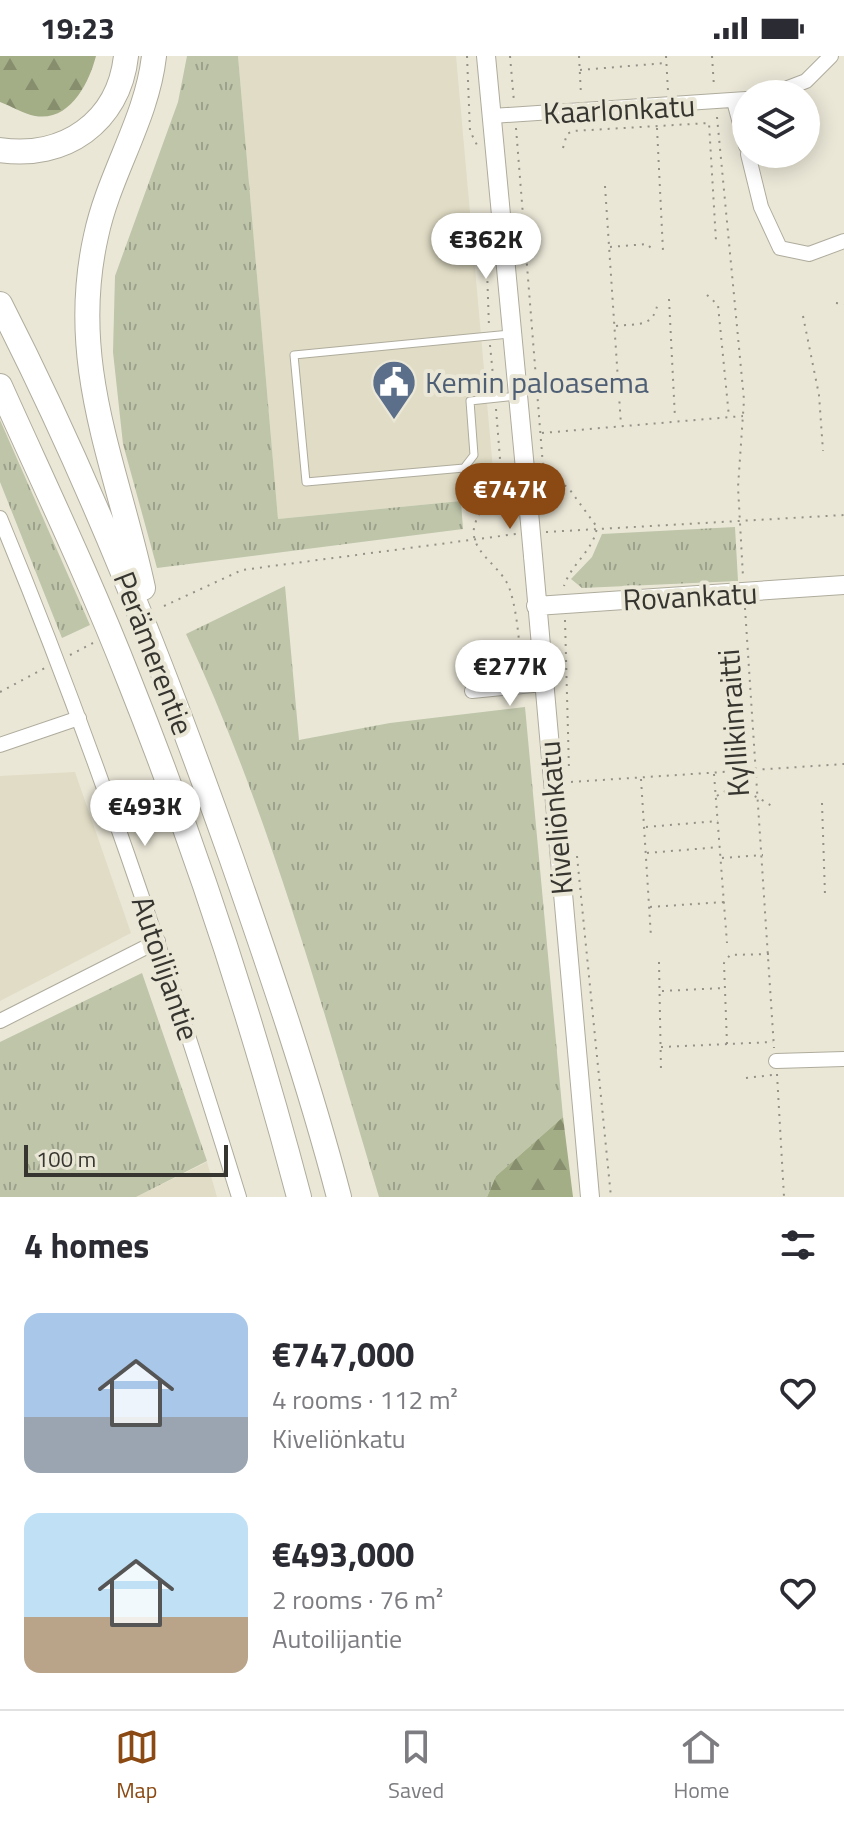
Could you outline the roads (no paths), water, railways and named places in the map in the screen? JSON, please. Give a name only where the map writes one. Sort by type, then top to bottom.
[{"type":"highway","points":[[0,150],[17,152],[57,147],[91,129],[114,100],[126,56]]},
{"type":"highway","points":[[152,642],[143,586],[95,409],[87,318],[96,236],[148,89],[154,56]]},
{"type":"highway","name":"Perämerentie","points":[[0,304],[71,451],[152,642],[258,936],[339,1197]]},
{"type":"highway","name":"Perämerentie","points":[[0,386],[94,596],[171,791],[249,1023],[299,1197]]},
{"type":"main road","name":"Kiveliönkatu","points":[[486,56],[533,556],[536,606],[534,686],[590,1197]]},
{"type":"main road","name":"Rovankatu","points":[[536,606],[844,585]]},
{"type":"street","points":[[807,80],[831,56]]},
{"type":"street","name":"Kaarlonkatu","points":[[492,116],[732,101]]},
{"type":"street","points":[[751,168],[761,207],[780,248],[809,254],[844,241]]},
{"type":"street","name":"Autoilijantie","points":[[0,518],[79,718],[158,941],[239,1197]]},
{"type":"street","points":[[472,691],[534,686]]},
{"type":"street","points":[[0,745],[79,718]]},
{"type":"street","points":[[0,1021],[158,941]]},
{"type":"street","points":[[776,1068],[844,1059]]},
{"type":"lane","points":[[512,334],[294,355],[306,482],[464,468],[474,455],[470,401],[518,396]]},
{"type":"place","name":"Kemin paloasema","points":[[394,421]]}]
